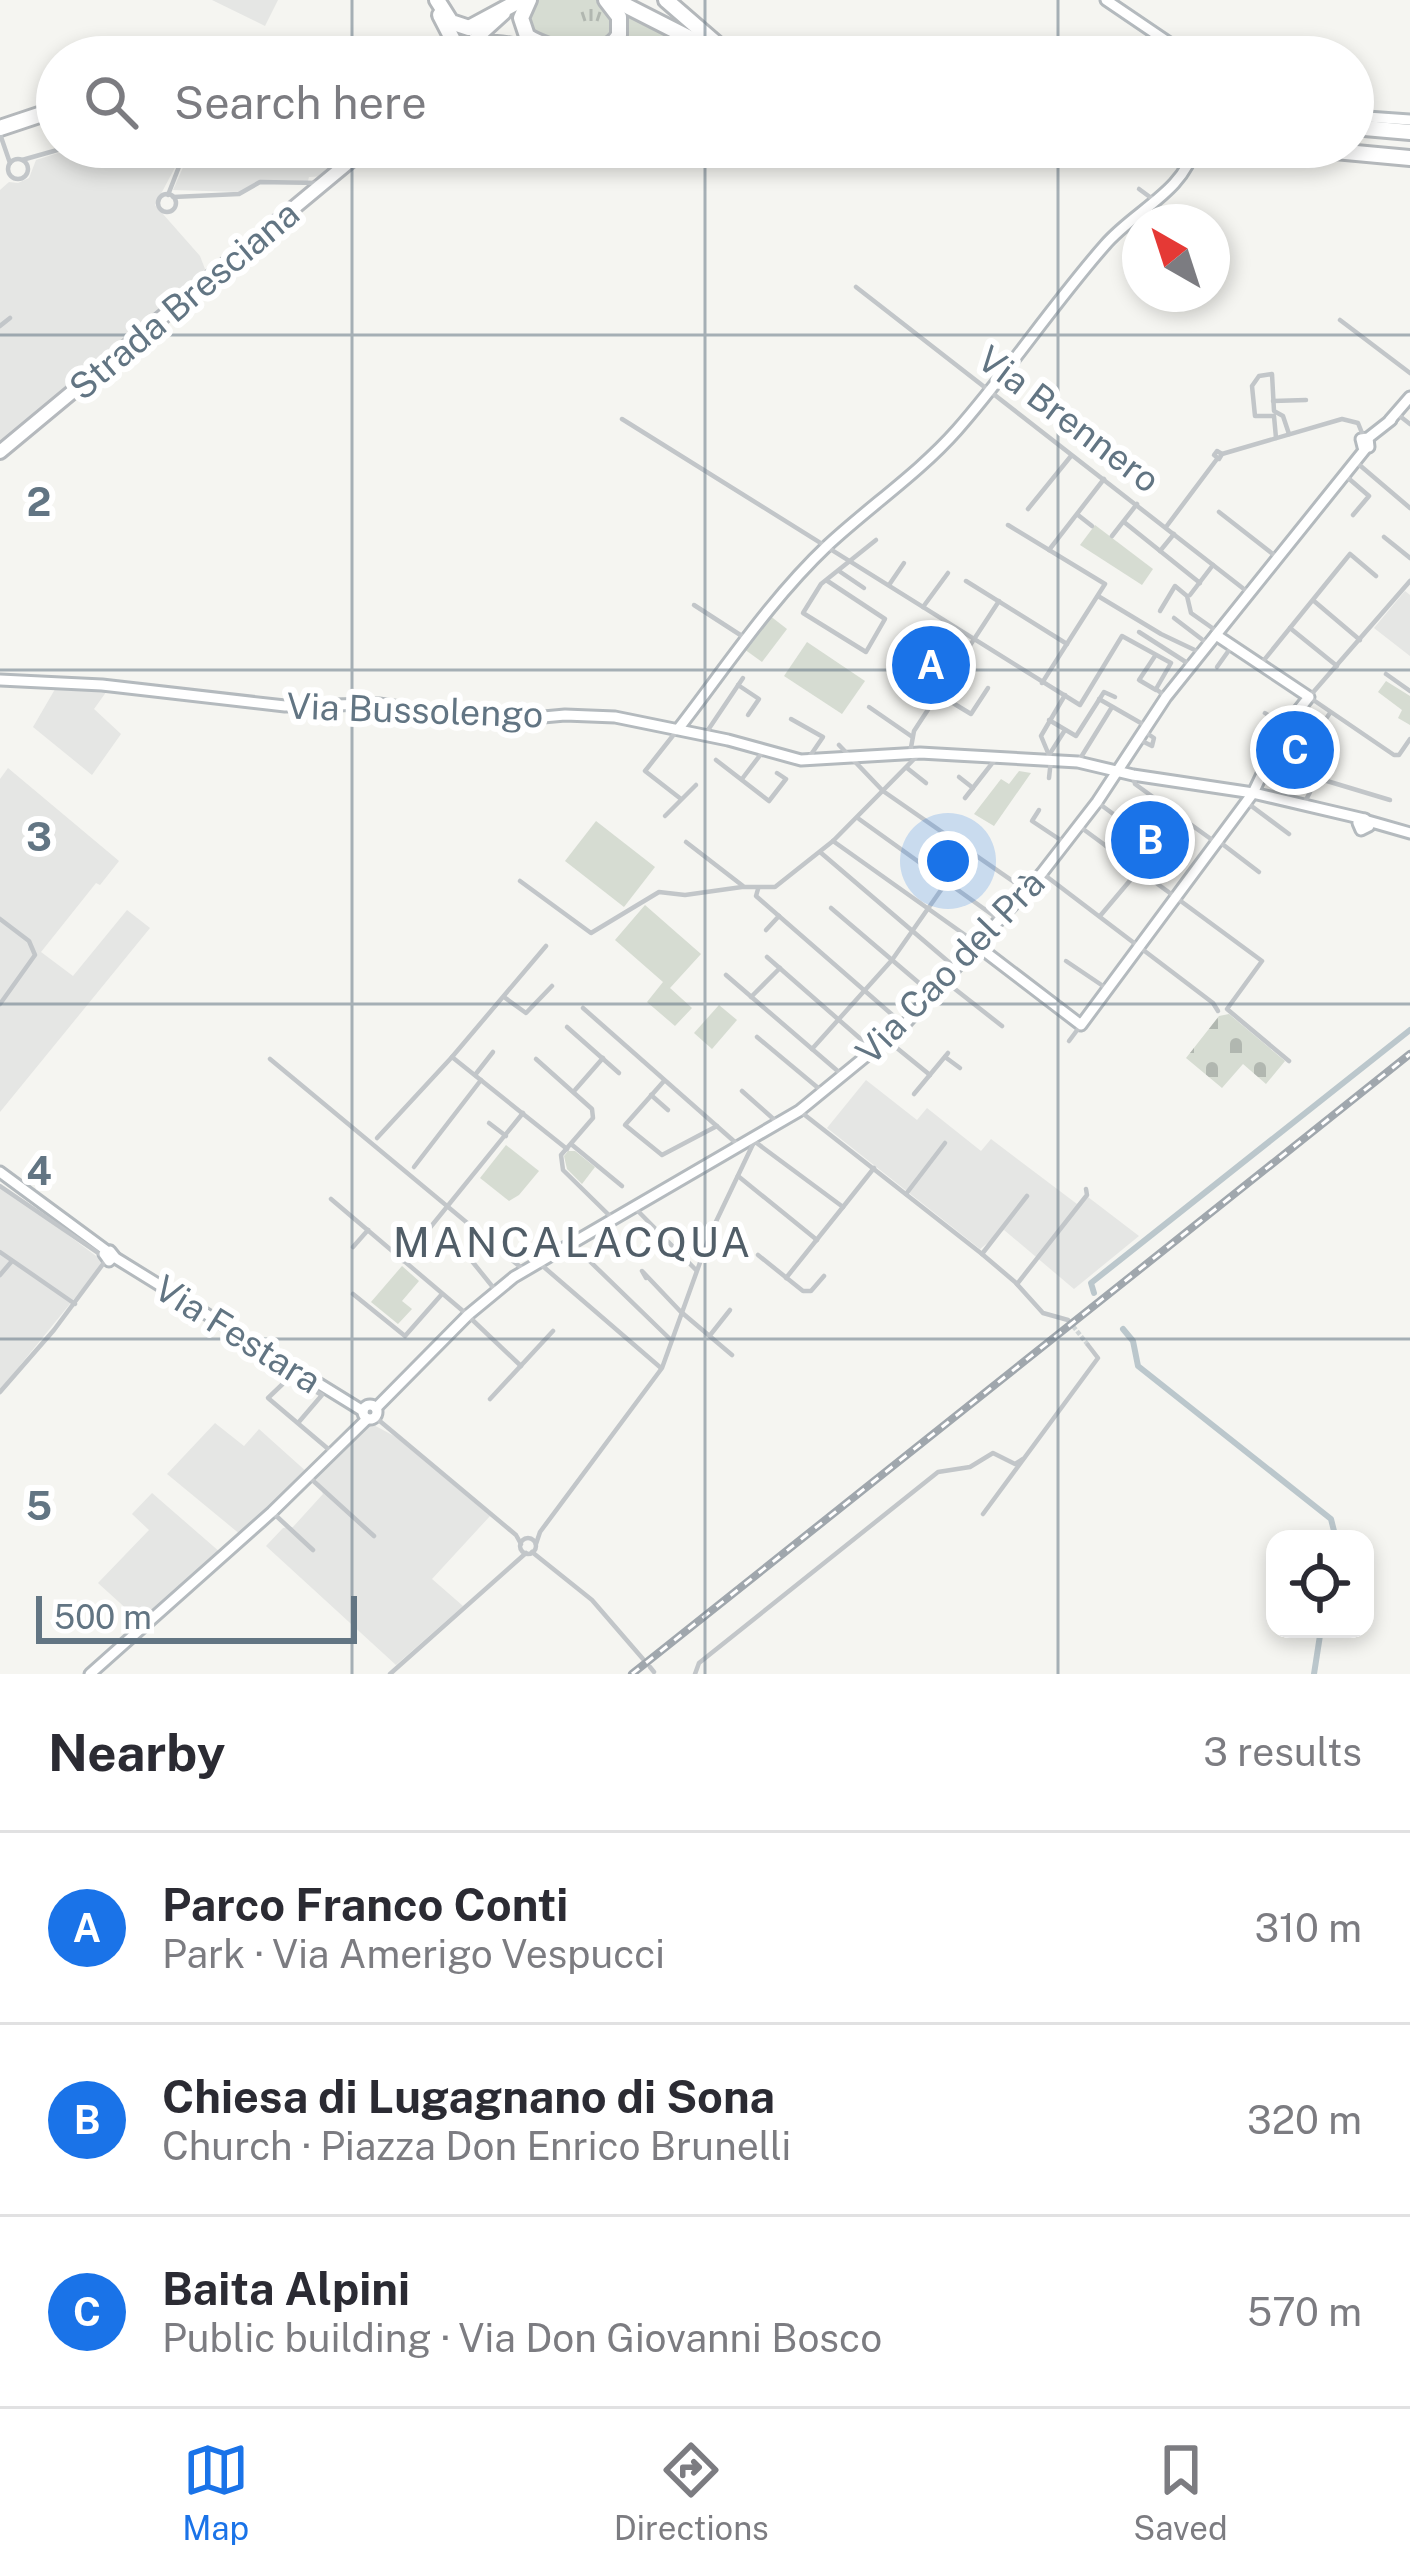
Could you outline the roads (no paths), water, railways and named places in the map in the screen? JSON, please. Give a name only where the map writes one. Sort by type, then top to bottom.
[{"type":"highway","points":[[435,0],[451,22],[470,28],[523,0]]},
{"type":"highway","points":[[435,0],[452,36]]},
{"type":"highway","points":[[523,0],[521,21],[528,36]]},
{"type":"highway","points":[[610,0],[619,17],[617,36]]},
{"type":"highway","points":[[610,0],[687,36]]},
{"type":"highway","points":[[632,0],[694,36]]},
{"type":"highway","points":[[666,0],[705,36]]},
{"type":"highway","points":[[3,140],[36,123]]},
{"type":"highway","points":[[1374,131],[1410,134]]},
{"type":"highway","points":[[1374,148],[1410,154]]},
{"type":"highway","points":[[1374,152],[1410,154]]},
{"type":"main road","points":[[481,36],[523,0]]},
{"type":"main road","name":"Strada Bresciana","points":[[0,452],[343,168]]},
{"type":"street","points":[[1106,0],[1159,36]]},
{"type":"street","points":[[1374,117],[1410,120]]},
{"type":"street","points":[[3,140],[19,162],[24,177],[10,175],[19,162],[36,155]]},
{"type":"street","points":[[179,168],[172,199],[239,194],[260,182],[324,184]]},
{"type":"street","points":[[682,799],[645,771],[745,638],[827,545],[927,460],[988,392],[1102,247],[1130,217],[1183,177],[1186,168]]},
{"type":"street","points":[[1139,189],[1155,200]]},
{"type":"street","name":"Via Brennero","points":[[856,287],[1249,593]]},
{"type":"street","points":[[0,326],[10,318]]},
{"type":"street","points":[[1340,320],[1410,373]]},
{"type":"street","points":[[1276,438],[1274,413],[1272,374],[1259,376],[1252,392],[1255,416],[1274,413],[1283,416],[1288,434]]},
{"type":"street","points":[[1243,393],[1252,392]]},
{"type":"street","points":[[1410,397],[1366,443],[1356,461],[1410,508]]},
{"type":"street","points":[[1274,401],[1306,400]]},
{"type":"street","points":[[1394,416],[1410,424]]},
{"type":"street","points":[[1166,527],[1215,455],[1342,418],[1361,427],[1366,443]]},
{"type":"street","points":[[622,419],[1080,705],[1120,636],[1125,635],[1171,663],[1156,690]]},
{"type":"street","points":[[1028,509],[1071,456]]},
{"type":"street","name":"Via Cao del Prà","points":[[90,1674],[310,1477],[496,1291],[524,1270],[800,1111],[904,1025],[1028,891],[1097,802],[1166,697],[1356,461]]},
{"type":"street","points":[[1345,475],[1369,496],[1353,515]]},
{"type":"street","points":[[1049,550],[1104,479]]},
{"type":"street","points":[[1112,536],[1137,505]]},
{"type":"street","points":[[1220,512],[1278,558]]},
{"type":"street","points":[[1077,514],[1092,526]]},
{"type":"street","points":[[1124,522],[1199,583]]},
{"type":"street","points":[[1008,525],[1105,584],[1042,683]]},
{"type":"street","points":[[1160,551],[1174,534]]},
{"type":"street","points":[[1384,538],[1410,558]]},
{"type":"street","points":[[826,580],[885,619],[866,652],[803,613],[826,580],[876,540]]},
{"type":"street","points":[[1260,665],[1350,554],[1376,576]]},
{"type":"street","points":[[889,585],[904,563]]},
{"type":"street","points":[[1190,595],[1213,566]]},
{"type":"street","points":[[839,571],[864,587]]},
{"type":"street","points":[[923,608],[948,573]]},
{"type":"street","points":[[1069,1041],[1250,797],[1286,727],[1410,580]]},
{"type":"street","points":[[966,581],[1067,644]]},
{"type":"street","points":[[1160,611],[1175,586],[1187,596],[1191,613],[1232,646],[1394,755],[1400,755],[1410,739]]},
{"type":"street","points":[[1098,596],[1205,649]]},
{"type":"street","points":[[1312,600],[1360,640]]},
{"type":"street","points":[[911,736],[999,602]]},
{"type":"street","points":[[694,605],[745,638]]},
{"type":"street","points":[[1191,613],[1175,615],[1205,649]]},
{"type":"street","points":[[1290,628],[1339,667]]},
{"type":"street","points":[[1139,632],[1192,666]]},
{"type":"street","points":[[1217,667],[1232,646]]},
{"type":"street","points":[[1156,654],[1139,680],[1166,697]]},
{"type":"street","points":[[916,655],[900,671],[971,714],[988,688]]},
{"type":"street","points":[[1386,674],[1410,691]]},
{"type":"street","name":"Via Bussolengo","points":[[0,680],[103,685],[285,706],[379,704],[500,721],[565,715],[614,717],[807,760],[915,753],[1050,758],[1344,812],[1364,823],[1410,833]]},
{"type":"street","points":[[704,735],[740,682],[759,699],[748,715]]},
{"type":"street","points":[[1049,720],[1076,736],[1104,692],[1114,697]]},
{"type":"street","points":[[1050,758],[1041,736],[1065,695]]},
{"type":"street","points":[[1099,699],[1142,731]]},
{"type":"street","points":[[520,881],[591,933],[659,892],[758,890],[784,882],[857,818],[907,768],[915,753],[911,736],[869,707]]},
{"type":"street","points":[[1078,762],[1112,707]]},
{"type":"street","points":[[1309,743],[1331,712]]},
{"type":"street","points":[[1265,713],[1286,727]]},
{"type":"street","points":[[791,719],[824,737],[807,760]]},
{"type":"street","points":[[1048,778],[1050,758],[1066,730]]},
{"type":"street","points":[[839,745],[883,791],[1028,891]]},
{"type":"street","points":[[1130,749],[1142,757]]},
{"type":"street","points":[[742,779],[764,751]]},
{"type":"street","points":[[965,798],[997,757]]},
{"type":"street","points":[[716,760],[769,801],[786,779],[777,772]]},
{"type":"street","points":[[1304,804],[1320,767]]},
{"type":"street","points":[[907,768],[926,783]]},
{"type":"street","points":[[1132,775],[1135,784],[1259,872]]},
{"type":"street","points":[[959,777],[973,788]]},
{"type":"street","points":[[1317,778],[1390,800]]},
{"type":"street","points":[[665,816],[696,785]]},
{"type":"street","points":[[1250,797],[1289,834]]},
{"type":"street","points":[[1097,802],[1120,819]]},
{"type":"street","points":[[1039,810],[1032,820],[1065,844]]},
{"type":"street","points":[[1120,819],[1133,815],[1149,826]]},
{"type":"street","points":[[857,818],[1001,920]]},
{"type":"street","points":[[1106,846],[1118,831],[1120,819]]},
{"type":"street","points":[[1078,826],[1262,962],[1227,1009],[1289,1060]]},
{"type":"street","points":[[833,841],[1081,1025]]},
{"type":"street","points":[[686,842],[745,887]]},
{"type":"street","points":[[812,1049],[892,960],[969,850]]},
{"type":"street","points":[[820,852],[957,970]]},
{"type":"street","points":[[1100,916],[1138,871]]},
{"type":"street","points":[[1042,873],[1218,1011]]},
{"type":"street","points":[[758,890],[756,896],[904,1025]]},
{"type":"street","points":[[831,908],[934,995]]},
{"type":"street","points":[[766,930],[779,916]]},
{"type":"street","points":[[0,919],[29,941],[34,956],[0,1004]]},
{"type":"street","points":[[377,1138],[546,946]]},
{"type":"street","points":[[767,957],[874,1052]]},
{"type":"street","points":[[1066,961],[1108,989]]},
{"type":"street","points":[[752,997],[780,968]]},
{"type":"street","points":[[726,975],[844,1076]]},
{"type":"street","points":[[946,982],[1002,1026]]},
{"type":"street","points":[[504,997],[526,1013],[552,986]]},
{"type":"street","points":[[583,1008],[739,1145]]},
{"type":"street","points":[[567,1027],[619,1073]]},
{"type":"street","points":[[757,1037],[824,1092]]},
{"type":"street","points":[[887,1040],[930,1075]]},
{"type":"street","points":[[414,1167],[493,1052]]},
{"type":"street","points":[[914,1094],[946,1054],[960,1068]]},
{"type":"street","points":[[452,1057],[622,1186]]},
{"type":"street","points":[[574,1093],[603,1058]]},
{"type":"street","points":[[270,1059],[524,1270]]},
{"type":"street","points":[[536,1059],[593,1115],[561,1155],[563,1170],[613,1219]]},
{"type":"street","points":[[664,1080],[625,1125],[662,1155],[717,1126]]},
{"type":"street","points":[[742,1091],[778,1124]]},
{"type":"street","points":[[651,1095],[668,1110]]},
{"type":"street","points":[[800,1111],[982,1254],[1043,1313],[1068,1320]]},
{"type":"street","points":[[404,1261],[523,1113]]},
{"type":"street","points":[[489,1123],[506,1136]]},
{"type":"street","points":[[390,1674],[540,1532],[662,1368],[696,1270],[756,1138],[843,1207]]},
{"type":"street","points":[[906,1194],[945,1143]]},
{"type":"street","points":[[786,1278],[874,1168]]},
{"type":"street","name":"Via Festara","points":[[0,1172],[108,1256],[370,1414]]},
{"type":"street","points":[[738,1176],[817,1240]]},
{"type":"street","points":[[0,1186],[108,1256],[75,1304],[0,1392]]},
{"type":"street","points":[[1018,1284],[1087,1195],[1086,1189]]},
{"type":"street","points":[[982,1254],[1027,1196]]},
{"type":"street","points":[[331,1199],[521,1366]]},
{"type":"street","points":[[634,1207],[696,1270]]},
{"type":"street","points":[[353,1247],[368,1230]]},
{"type":"street","points":[[572,1244],[670,1339]]},
{"type":"street","points":[[0,1252],[75,1304]]},
{"type":"street","points":[[466,1255],[496,1291]]},
{"type":"street","points":[[758,1255],[806,1292],[824,1276]]},
{"type":"street","points":[[0,1274],[12,1261]]},
{"type":"street","points":[[538,1262],[662,1368]]},
{"type":"street","points":[[646,1278],[732,1354]]},
{"type":"street","points":[[352,1294],[406,1336],[442,1294]]},
{"type":"street","points":[[709,1335],[730,1310]]},
{"type":"street","points":[[490,1399],[553,1331]]},
{"type":"street","points":[[983,1514],[1098,1358],[1088,1345]]},
{"type":"street","points":[[298,1424],[322,1395],[290,1377],[268,1398],[298,1424],[333,1453]]},
{"type":"street","points":[[370,1414],[602,1610],[644,1659]]},
{"type":"street","points":[[694,1674],[698,1663],[938,1472],[970,1467],[993,1453],[1015,1464],[1023,1460]]},
{"type":"street","points":[[310,1477],[374,1536]]},
{"type":"street","points":[[272,1512],[313,1550]]},
{"type":"waterway","points":[[1094,1293],[1091,1283],[1410,1030]]},
{"type":"waterway","points":[[1123,1329],[1133,1341],[1138,1366],[1331,1519],[1334,1530]]},
{"type":"waterway","points":[[1314,1674],[1320,1638]]},
{"type":"tunnel","points":[[1069,1321],[1088,1345]]},
{"type":"railway","points":[[632,1674],[1410,1054]]},
{"type":"place","name":"Parco Franco Conti","points":[[931,665]]},
{"type":"place","name":"Baita Alpini","points":[[1295,750]]},
{"type":"place","name":"Chiesa di Lugagnano di Sona","points":[[1150,840]]},
{"type":"district","name":"MANCALACQUA","points":[[573,1241]]}]
